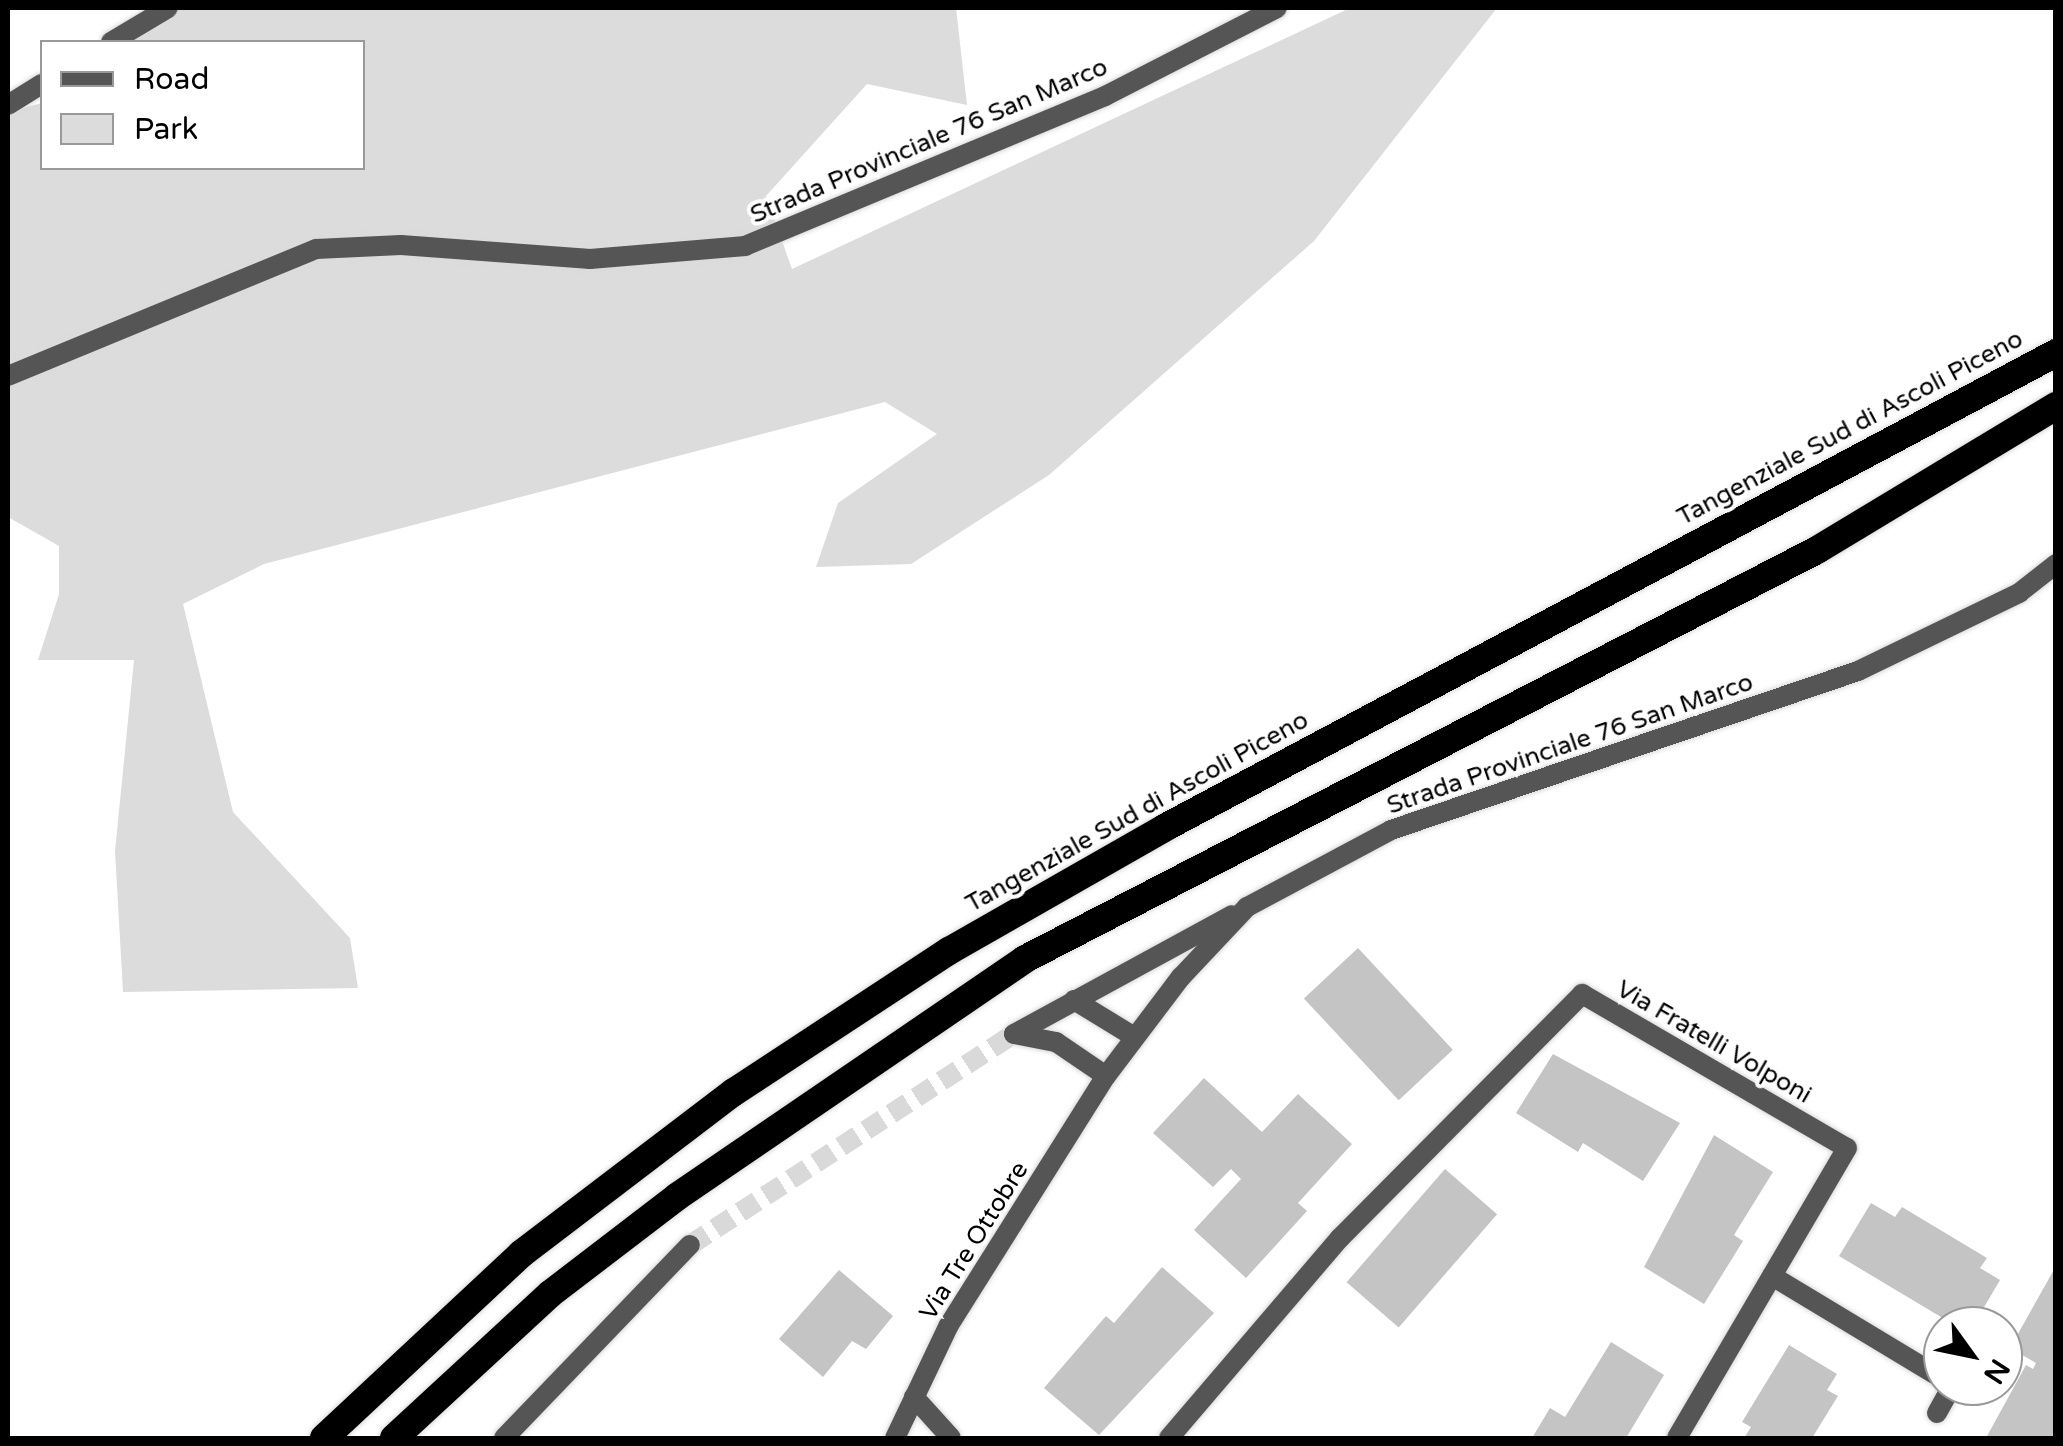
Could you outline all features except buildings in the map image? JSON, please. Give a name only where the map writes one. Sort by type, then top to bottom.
[{"type":"highway","name":"Tangenziale Sud di Ascoli Piceno","points":[[328,1435],[521,1254],[734,1092],[949,951],[1166,827],[2056,353]]},
{"type":"highway","points":[[394,1438],[550,1294],[664,1206],[855,1069],[1025,959],[1816,550],[2056,406]]},
{"type":"street","points":[[113,40],[168,8]]},
{"type":"street","name":"Strada Provinciale 76 San Marco","points":[[8,376],[316,249],[401,246],[590,259],[745,246],[1105,96],[1277,8]]},
{"type":"street","points":[[8,105],[40,85]]},
{"type":"street","name":"Strada Provinciale 76 San Marco","points":[[1106,1076],[1133,1036],[1247,907],[1390,830],[1858,670],[2020,593],[2056,564]]},
{"type":"street","points":[[1106,1076],[1056,1042],[1014,1034],[1247,907]]},
{"type":"street","name":"Via Fratelli Volponi","points":[[1169,1438],[1340,1238],[1582,994],[1847,1148],[1677,1438]]},
{"type":"street","points":[[1074,1000],[1133,1036]]},
{"type":"street","name":"Via Tre Ottobre","points":[[896,1438],[949,1325],[1106,1076]]},
{"type":"street","points":[[504,1438],[690,1244]]},
{"type":"street","points":[[1772,1276],[1923,1367]]},
{"type":"street","points":[[914,1397],[951,1438]]},
{"type":"street","points":[[1937,1413],[1941,1406]]},
{"type":"green space","points":[[162,8],[956,8],[967,105],[867,84],[766,196],[792,269],[1350,8],[1497,8],[1314,241],[1049,475],[911,564],[816,567],[838,503],[937,434],[885,402],[264,564],[183,604],[233,812],[350,938],[358,988],[123,992],[115,851],[134,660],[38,660],[59,594],[59,546],[8,517],[8,112],[40,104],[40,170],[365,170],[365,40],[128,40]]},
{"type":"tunnel","points":[[690,1245],[1014,1034]]}]
